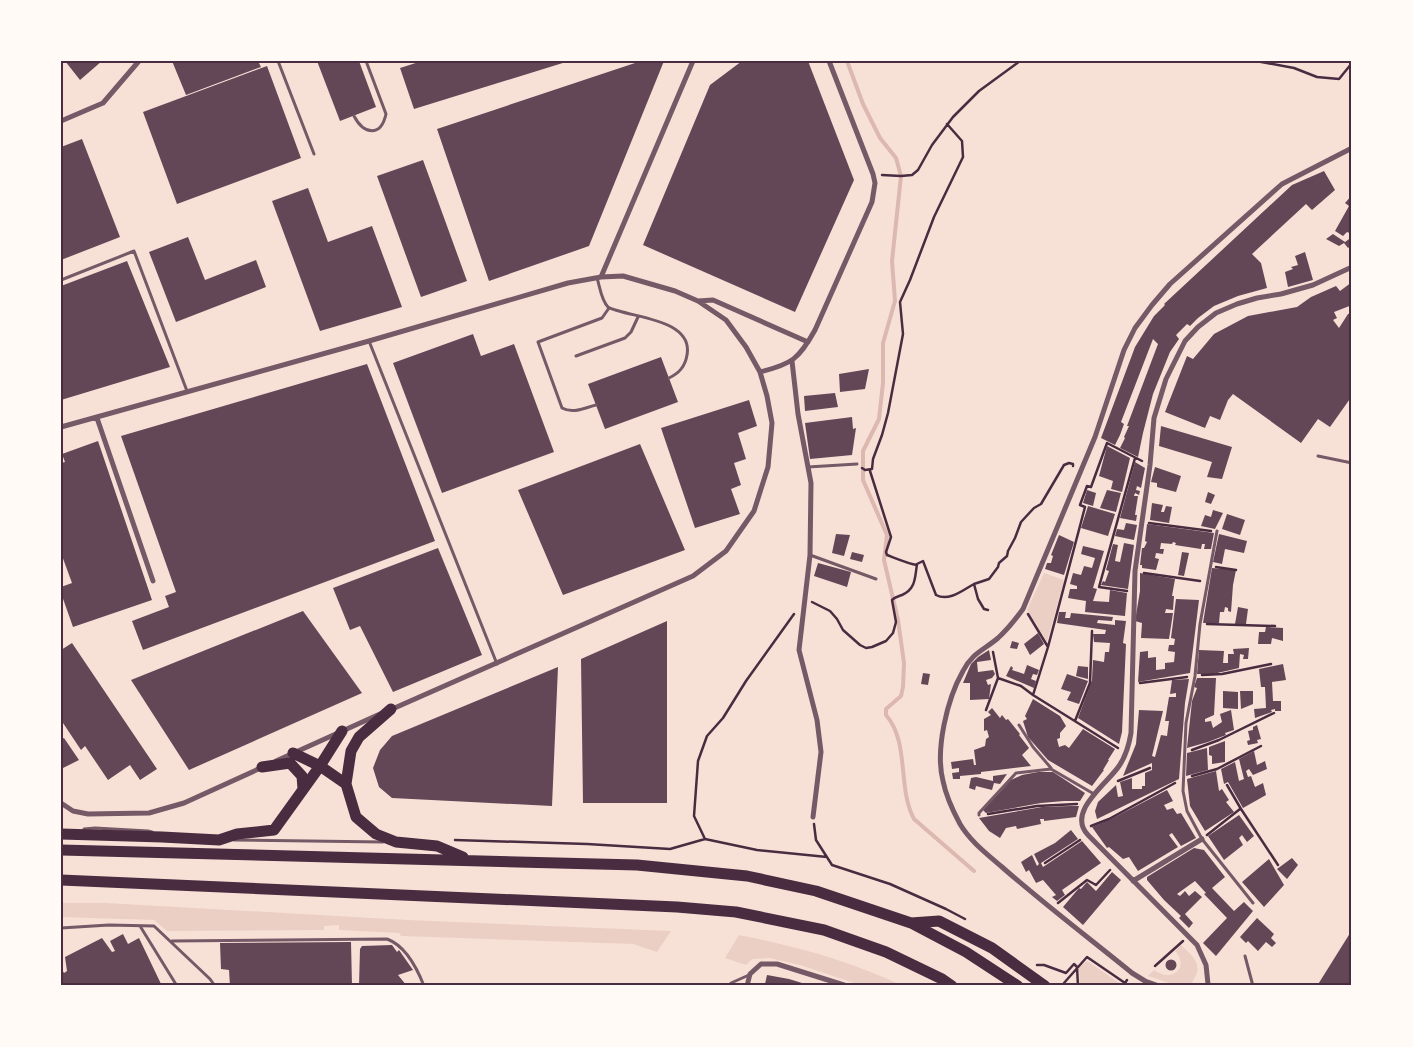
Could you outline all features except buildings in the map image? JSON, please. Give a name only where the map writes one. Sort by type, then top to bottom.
[{"type":"highway","points":[[391,709],[359,736],[351,751],[346,784],[356,817],[376,834],[396,842],[437,846],[471,860]]},
{"type":"highway","points":[[61,833],[219,840],[237,834],[274,830],[320,766],[342,731]]},
{"type":"highway","points":[[294,753],[320,766],[346,784]]},
{"type":"highway","points":[[262,767],[290,763],[302,776],[303,789]]},
{"type":"highway","points":[[61,850],[637,865],[747,876],[816,891],[911,923],[966,952],[1018,986]]},
{"type":"highway","points":[[61,880],[677,907],[736,912],[824,930],[886,952],[942,979],[952,986]]},
{"type":"highway","points":[[911,923],[939,920],[992,948],[1045,986]]},
{"type":"street","points":[[61,121],[103,103],[139,61]]},
{"type":"street","points":[[599,277],[693,61]]},
{"type":"street","points":[[760,372],[792,361],[801,353],[808,342],[870,209],[874,193],[873,174],[830,61]]},
{"type":"street","points":[[1159,986],[1145,981],[1132,973],[1052,909],[976,844],[961,824],[942,780],[940,757],[943,732],[955,686],[971,658],[997,639],[1012,625],[1022,609],[1095,437],[1124,350],[1152,304],[1170,284],[1282,184],[1352,148]]},
{"type":"street","points":[[1207,985],[1206,965],[1197,946],[1082,829],[1082,818],[1086,805],[1120,766],[1126,753],[1131,733],[1133,717],[1135,571],[1143,522],[1154,418],[1166,379],[1185,341],[1198,327],[1216,313],[1237,304],[1313,285],[1352,267]]},
{"type":"street","points":[[61,427],[568,283],[599,277],[623,276],[675,290],[698,301],[726,320],[746,347],[760,372],[772,423],[768,467],[754,511],[726,551],[693,576],[391,709],[184,803],[149,813],[88,814],[73,811],[61,803]]},
{"type":"street","points":[[698,301],[713,300],[808,342]]},
{"type":"street","points":[[792,361],[798,414],[811,483],[810,555],[799,650],[817,720],[821,752],[813,817]]},
{"type":"street","points":[[97,418],[154,581]]},
{"type":"street","points":[[1133,881],[1202,839]]},
{"type":"street","points":[[747,986],[750,974],[761,964],[777,964],[848,986]]},
{"type":"lane","points":[[278,61],[314,154]]},
{"type":"lane","points":[[354,116],[363,129],[368,131],[376,130],[380,127],[386,114],[366,61]]},
{"type":"lane","points":[[61,280],[134,251],[188,392]]},
{"type":"lane","points":[[599,277],[602,297],[609,308],[664,323],[673,327],[682,335],[688,351],[684,366],[678,373],[669,378]]},
{"type":"lane","points":[[596,405],[575,411],[567,411],[562,408],[538,342],[602,318],[609,308]]},
{"type":"lane","points":[[576,356],[625,338],[631,332],[638,317]]},
{"type":"lane","points":[[369,341],[496,664]]},
{"type":"lane","points":[[1318,456],[1352,462]]},
{"type":"lane","points":[[808,467],[857,464]]},
{"type":"lane","points":[[1217,532],[1200,624],[1195,676],[1186,723],[1184,803],[1202,839],[1253,903]]},
{"type":"lane","points":[[810,555],[876,579]]},
{"type":"lane","points":[[1019,725],[1033,747],[1051,768],[1094,794]]},
{"type":"lane","points":[[979,816],[979,813],[1016,772],[1051,768]]},
{"type":"lane","points":[[219,840],[396,842]]},
{"type":"lane","points":[[61,928],[109,925],[154,926],[172,941],[215,986]]},
{"type":"lane","points":[[140,926],[177,986]]},
{"type":"lane","points":[[172,941],[387,939],[397,943],[402,948],[420,976],[424,986]]},
{"type":"lane","points":[[1245,956],[1253,986]]},
{"type":"lane","points":[[730,986],[731,983],[750,974]]},
{"type":"path","points":[[873,174],[912,175],[918,170],[932,145],[948,124],[978,91],[1020,61]]},
{"type":"path","points":[[1256,61],[1294,68],[1317,78],[1339,79],[1352,63]]},
{"type":"path","points":[[917,565],[910,565],[904,560],[887,555],[888,543],[891,537],[870,470],[888,413],[902,334],[900,302],[934,217],[963,157],[962,141],[948,124]]},
{"type":"path","points":[[1095,437],[1150,465]]},
{"type":"path","points":[[1033,695],[1048,647],[1085,507],[1080,505],[1087,486],[1091,488],[1107,443]]},
{"type":"path","points":[[1134,592],[1099,587],[1135,458]]},
{"type":"path","points":[[857,464],[865,470],[870,470]]},
{"type":"path","points":[[704,839],[694,816],[698,761],[707,736],[723,718],[746,681],[805,600],[819,604],[837,619],[843,630],[860,645],[872,648],[886,641],[893,634],[896,622],[892,600],[896,596],[906,593],[914,585],[917,565],[920,561],[923,560],[932,588],[936,595],[941,598],[956,594],[981,580],[990,579],[999,563],[1007,556],[1021,522],[1034,508],[1041,504],[1064,465],[1074,464],[1073,468],[1095,478]]},
{"type":"path","points":[[1143,522],[1217,532]]},
{"type":"path","points":[[1210,566],[1236,570]]},
{"type":"path","points":[[1135,571],[1207,582]]},
{"type":"path","points":[[974,584],[978,599],[984,609],[988,610]]},
{"type":"path","points":[[1022,609],[1026,611],[1048,647]]},
{"type":"path","points":[[1200,624],[1275,626]]},
{"type":"path","points":[[1075,721],[1090,683],[1092,631]]},
{"type":"path","points":[[986,710],[998,678],[992,650],[1000,645],[997,639]]},
{"type":"path","points":[[998,678],[1021,686],[1126,753]]},
{"type":"path","points":[[1184,753],[1219,740],[1274,713]]},
{"type":"path","points":[[1082,829],[1109,818],[1184,779],[1217,768],[1261,746]]},
{"type":"path","points":[[1107,782],[1116,782],[1150,768]]},
{"type":"path","points":[[1227,785],[1278,865]]},
{"type":"path","points":[[979,816],[1037,806],[1086,805]]},
{"type":"path","points":[[1202,839],[1241,809]]},
{"type":"path","points":[[813,817],[816,840],[832,865],[890,884],[972,923]]},
{"type":"path","points":[[1045,863],[1088,835]]},
{"type":"path","points":[[450,840],[587,844],[670,849],[704,839],[757,850],[827,857]]},
{"type":"path","points":[[1052,909],[1087,880],[1096,885],[1117,864]]},
{"type":"path","points":[[1155,966],[1188,937]]},
{"type":"path","points":[[1067,986],[1064,982],[1087,957],[1126,983],[1132,973]]},
{"type":"path","points":[[1030,966],[1044,965],[1066,973],[1074,964],[1077,966]]},
{"type":"path","points":[[1077,966],[1078,986]]},
{"type":"shaded area","points":[[1044,573],[1064,580],[1047,642],[1027,610]]},
{"type":"shaded area","points":[[61,903],[106,903],[408,920],[671,931],[657,952],[633,944],[401,936],[399,933],[339,930],[339,925],[324,926],[324,930],[167,931],[154,920],[61,917]]},
{"type":"shaded area","points":[[739,935],[823,955],[903,986],[863,986],[800,965],[769,958],[752,959],[746,965],[725,958]]},
{"type":"shaded area","points":[[1181,945],[1197,964],[1197,974],[1189,986],[1175,985],[1148,976],[1154,970],[1167,975],[1177,972],[1181,963],[1175,951]]},
{"type":"shaded area","points":[[1087,961],[1124,986],[1080,986],[1079,968]]},
{"type":"waterway","points":[[847,61],[863,104],[880,138],[896,158],[901,176],[892,261],[895,301],[883,343],[883,383],[879,419],[863,451],[863,480],[887,535],[884,560],[898,620],[904,663],[901,696],[886,709],[886,715],[898,739],[906,793],[914,819],[974,871]]}]
